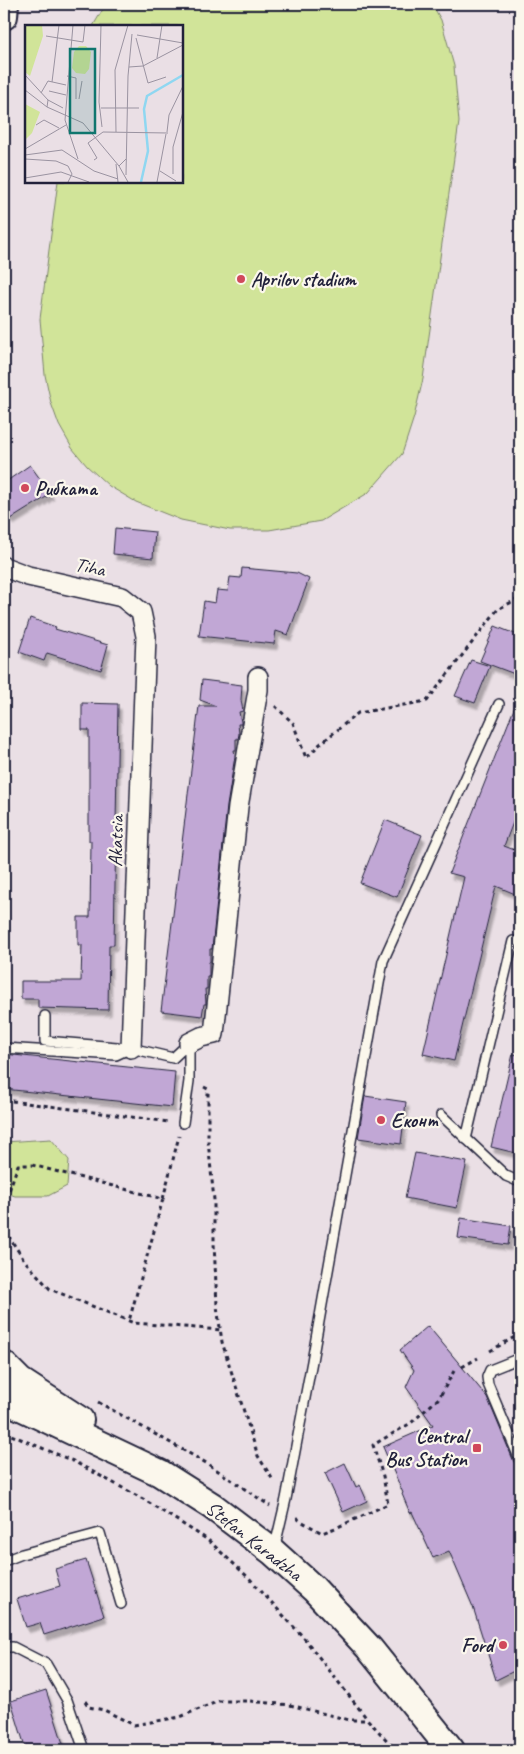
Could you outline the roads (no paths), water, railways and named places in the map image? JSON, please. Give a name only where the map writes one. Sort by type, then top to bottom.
[{"type":"main road","points":[[4,16],[5,4]]},
{"type":"main road","points":[[4,1365],[20,1381],[160,1473]]},
{"type":"main road","name":"Stefan Karadzha","points":[[4,1399],[160,1473],[212,1506],[273,1552],[314,1589],[369,1648],[451,1750]]},
{"type":"street","name":"Tiha","points":[[4,567],[37,578],[122,597],[140,612],[146,636]]},
{"type":"street","name":"Akatsia","points":[[131,1048],[146,636]]},
{"type":"street","points":[[189,1043],[201,1037],[214,1034],[238,807],[258,684]]},
{"type":"lane","points":[[273,1552],[286,1500],[312,1361],[383,960],[499,704]]},
{"type":"lane","points":[[466,1139],[512,941]]},
{"type":"lane","points":[[45,1016],[45,1042],[131,1048],[173,1058],[189,1043]]},
{"type":"lane","points":[[183,1124],[189,1081],[189,1043]]},
{"type":"lane","points":[[4,1048],[116,1055],[131,1048]]},
{"type":"lane","points":[[441,1115],[506,1176],[520,1182]]},
{"type":"lane","points":[[520,1358],[490,1370],[486,1377],[520,1460]]},
{"type":"lane","points":[[4,1561],[22,1554],[100,1533],[121,1604]]},
{"type":"lane","points":[[4,1647],[12,1647],[46,1664],[67,1700],[84,1750]]},
{"type":"place","name":"Aprilov stadium","points":[[241,279]]},
{"type":"place","name":"Рибката","points":[[25,488]]},
{"type":"place","name":"Еконт","points":[[381,1120]]},
{"type":"place","name":"Central Bus Station","points":[[477,1448]]},
{"type":"place","name":"Ford","points":[[503,1645]]}]
